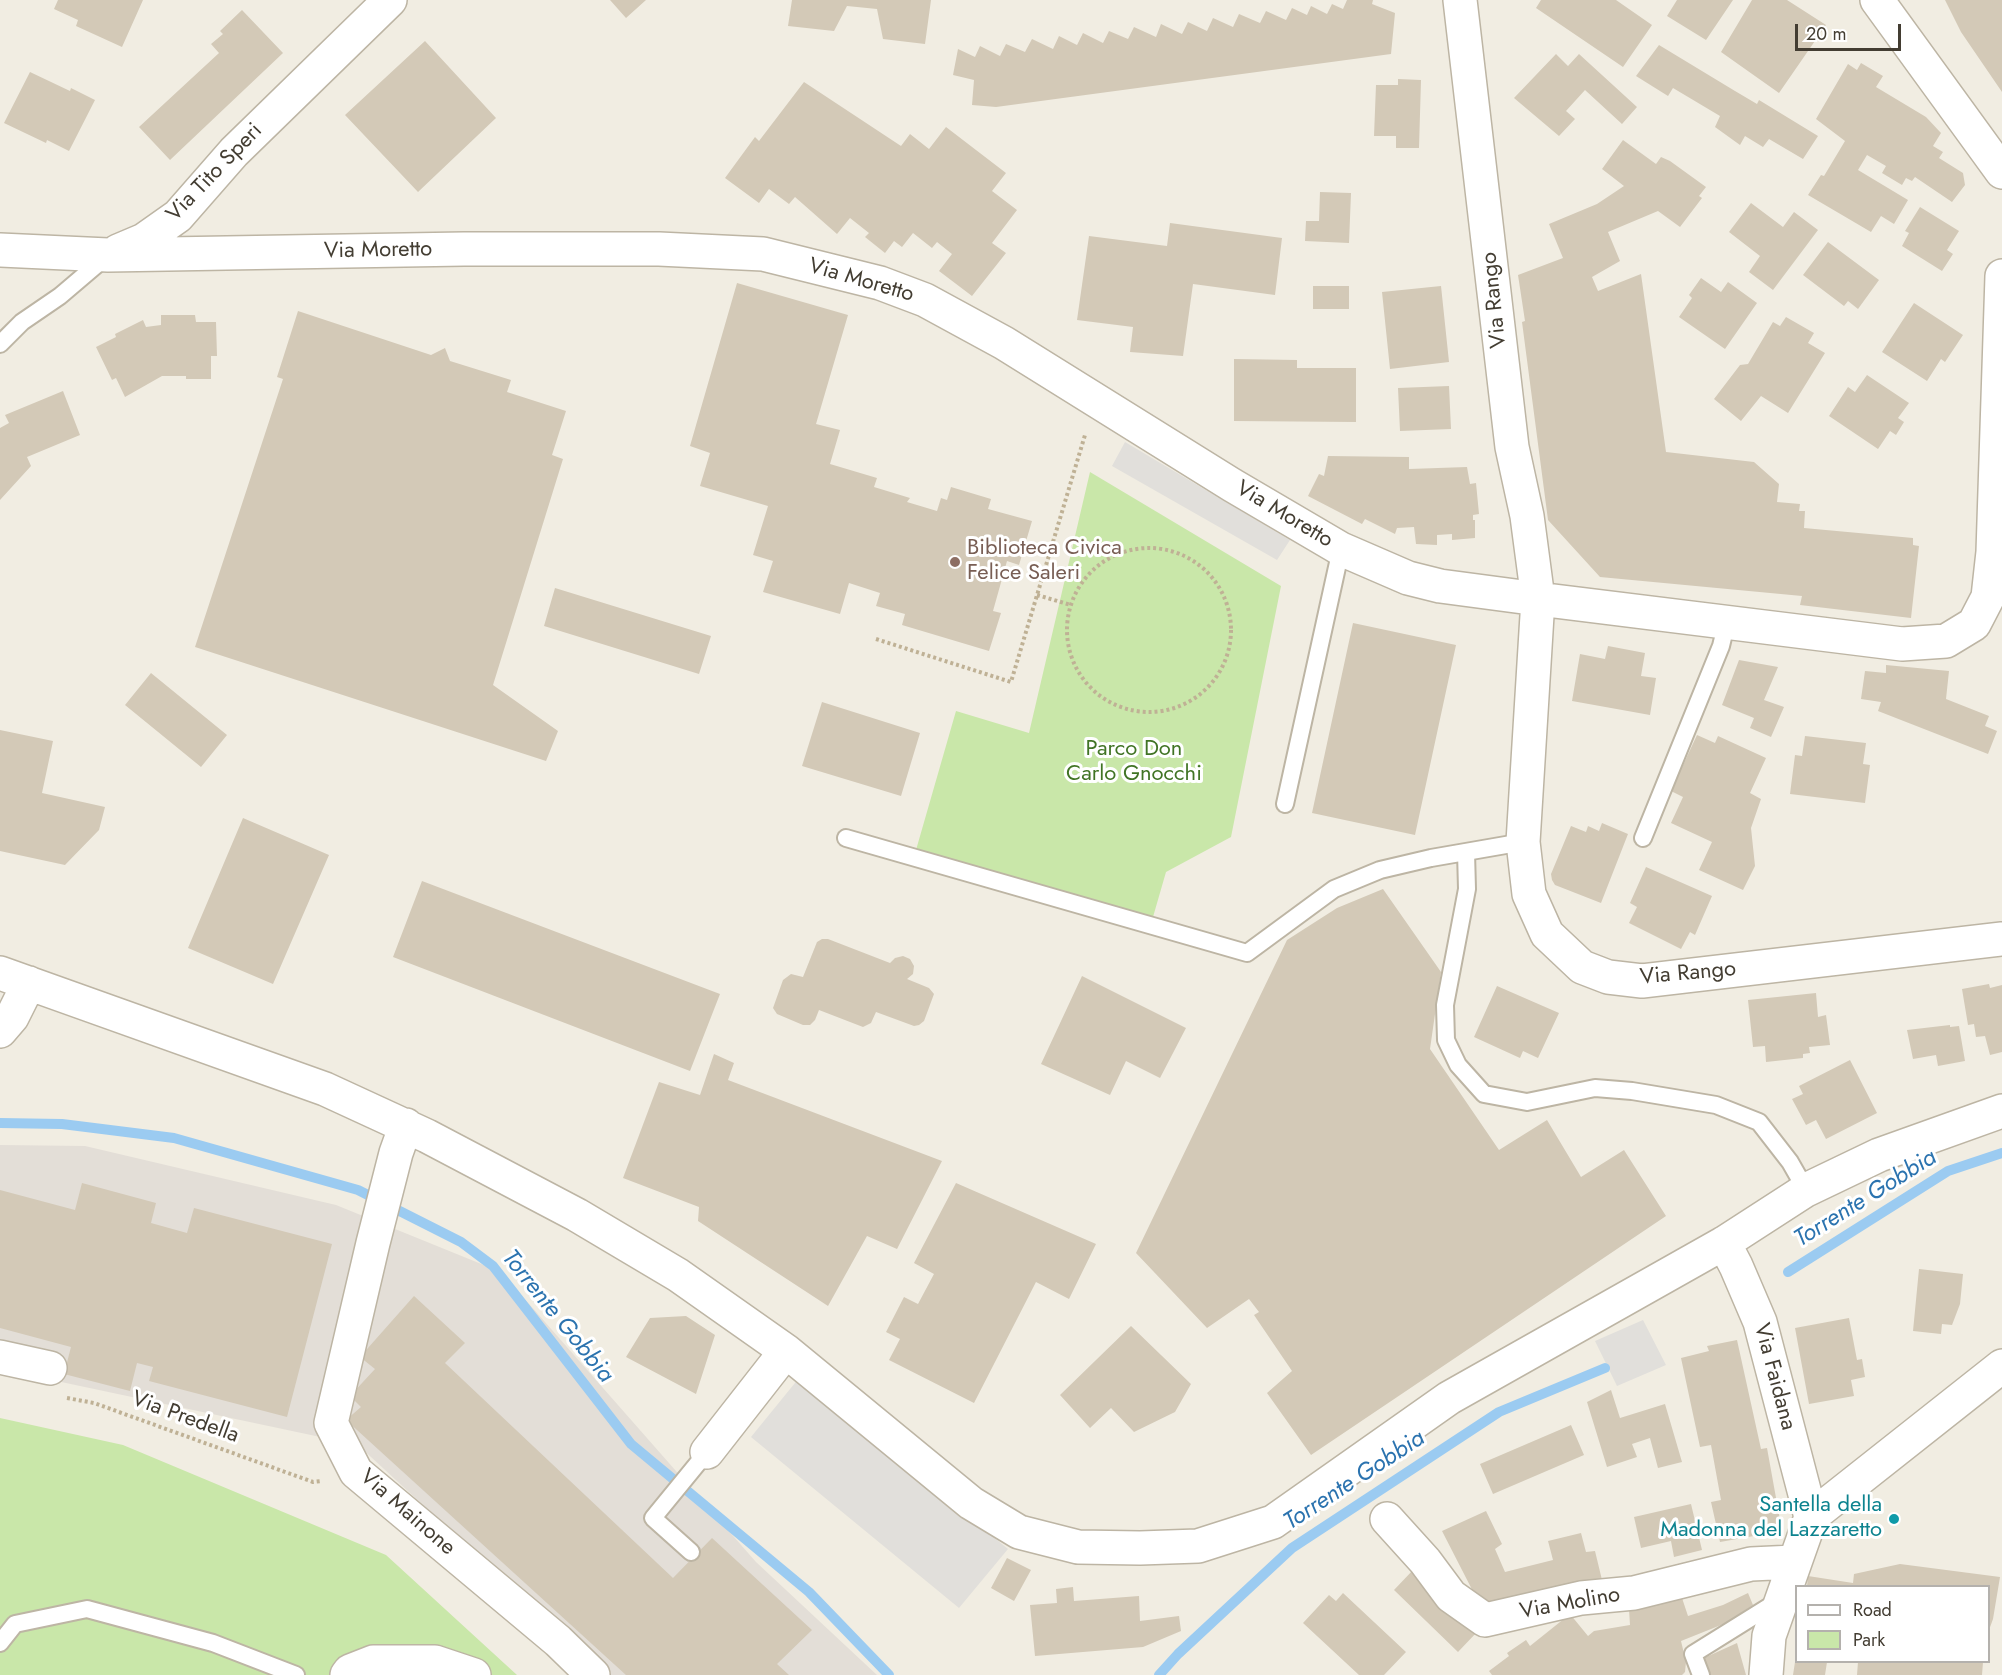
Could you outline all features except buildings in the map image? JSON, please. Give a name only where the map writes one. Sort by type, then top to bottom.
[{"type":"street","name":"Via Tito Speri","points":[[0,250],[108,255],[144,240],[178,216],[234,152],[390,0]]},
{"type":"street","name":"Via Rango","points":[[1460,0],[1512,447],[1527,516],[1538,599],[1523,842],[1529,894],[1547,934],[1582,967],[1608,977],[1642,981],[2002,939]]},
{"type":"street","points":[[1877,0],[2002,172]]},
{"type":"street","name":"Via Moretto","points":[[108,255],[452,249],[625,249],[763,254],[880,283],[925,300],[1004,343],[1232,485],[1341,549],[1408,578],[1440,586],[1538,599]]},
{"type":"street","points":[[1538,599],[1902,644],[1946,641],[1974,624],[1988,597],[1993,552],[2002,276]]},
{"type":"street","points":[[0,1031],[12,1017],[15,978],[325,1089],[401,1139],[577,1215],[678,1275],[786,1352],[971,1503],[1019,1532],[1078,1547],[1198,1546],[1273,1522],[1449,1398],[1724,1243],[1806,1190],[1879,1155],[2002,1111]]},
{"type":"street","name":"Via Mainone","points":[[401,1139],[373,1243],[331,1423],[356,1472],[558,1641],[593,1675]]},
{"type":"street","name":"Via Faidana","points":[[1724,1243],[1760,1322],[1811,1516]]},
{"type":"street","points":[[707,1452],[786,1352]]},
{"type":"street","points":[[0,1357],[60,1379]]},
{"type":"street","points":[[1766,1675],[1769,1636],[1811,1516],[2002,1366]]},
{"type":"street","name":"Via Molino","points":[[1386,1519],[1425,1561],[1451,1596],[1485,1620],[1581,1598],[1634,1593],[1751,1564],[1794,1562]]},
{"type":"street","points":[[1783,1598],[1791,1624],[1785,1675]]},
{"type":"street","points":[[347,1675],[350,1671],[373,1662],[435,1662],[474,1675]]},
{"type":"lane","points":[[0,344],[22,322],[60,296],[108,255]]},
{"type":"lane","points":[[1285,804],[1341,549]]},
{"type":"lane","points":[[1643,838],[1721,646],[1727,621]]},
{"type":"lane","points":[[846,838],[1247,953],[1334,889],[1380,870],[1523,842]]},
{"type":"lane","points":[[1466,852],[1467,889],[1445,1005],[1446,1040],[1458,1065],[1484,1094],[1527,1102],[1594,1088],[1632,1091],[1716,1106],[1759,1122],[1790,1162],[1806,1190]]},
{"type":"lane","points":[[691,1552],[652,1518],[707,1452]]},
{"type":"lane","points":[[1701,1675],[1693,1654],[1783,1598]]},
{"type":"lane","points":[[0,1643],[15,1624],[87,1609],[213,1643],[296,1675]]},
{"type":"path","points":[[876,639],[1011,682],[1096,400]]},
{"type":"path","points":[[1147,548],[1174,552],[1199,564],[1218,584],[1229,608],[1232,635],[1226,662],[1212,685],[1190,702],[1165,712],[1137,712],[1112,704],[1090,688],[1074,665],[1067,639],[1068,612],[1071,605],[1079,587],[1097,566],[1120,553],[1147,548]]},
{"type":"path","points":[[1037,595],[1071,605]]},
{"type":"path","name":"Via Predella","points":[[60,1379],[94,1403],[314,1482],[356,1472]]},
{"type":"shaded area","points":[[1125,442],[1290,540],[1277,560],[1112,466]]},
{"type":"shaded area","points":[[0,1145],[85,1146],[336,1205],[501,1272],[756,1562],[877,1675],[607,1675],[358,1445],[0,1369]]},
{"type":"shaded area","points":[[1643,1320],[1666,1365],[1617,1386],[1595,1341]]},
{"type":"shaded area","points":[[799,1378],[1008,1549],[959,1608],[751,1437]]},
{"type":"green space","name":"Parco Don Carlo Gnocchi","points":[[1090,472],[1281,586],[1231,837],[1166,872],[1153,917],[916,850],[956,711],[1029,733]]},
{"type":"green space","points":[[0,1418],[123,1445],[386,1555],[517,1675],[0,1675]]},
{"type":"waterway","name":"Torrente Gobbia","points":[[0,1123],[62,1124],[174,1138],[358,1190],[461,1242],[493,1266],[631,1444],[809,1592],[889,1675]]},
{"type":"waterway","name":"Torrente Gobbia","points":[[1788,1272],[1948,1171],[2002,1153]]},
{"type":"waterway","name":"Torrente Gobbia","points":[[1159,1675],[1178,1654],[1292,1548],[1499,1412],[1605,1368]]},
{"type":"place","name":"Biblioteca Civica Felice Saleri","points":[[955,562]]},
{"type":"place","name":"Santella della Madonna del Lazzaretto","points":[[1894,1519]]}]
